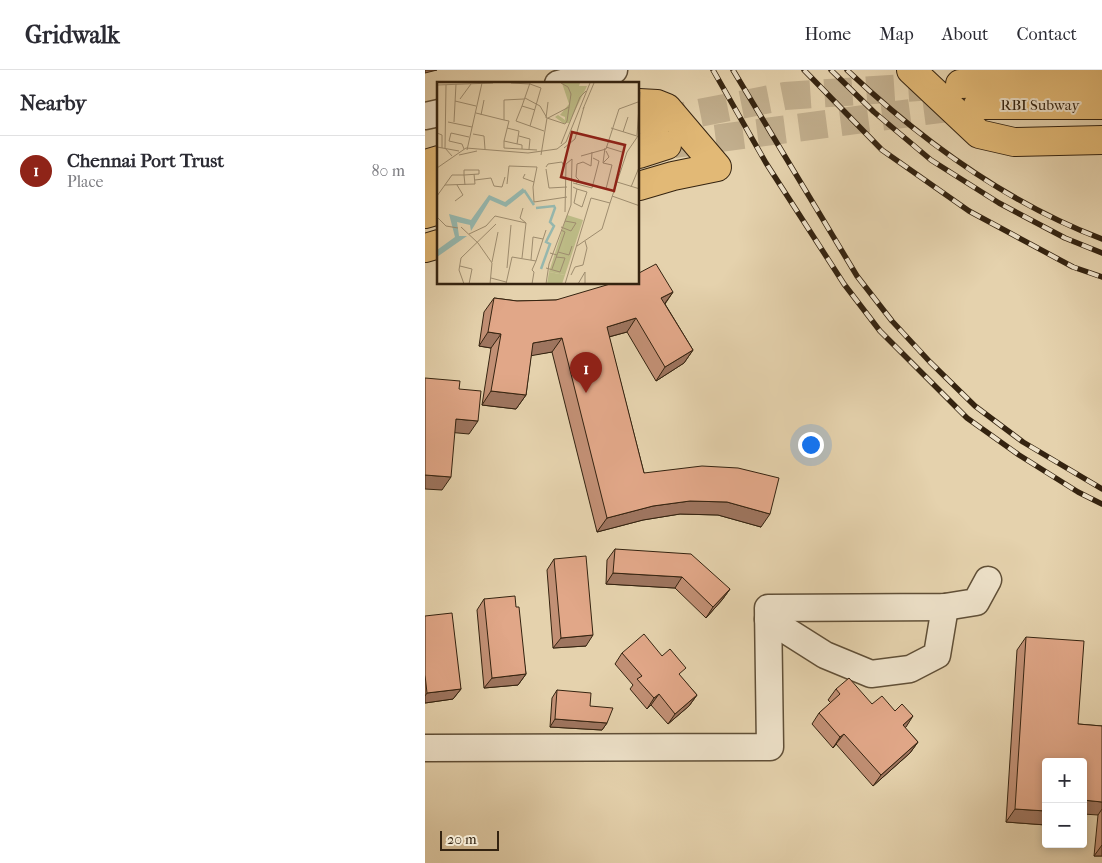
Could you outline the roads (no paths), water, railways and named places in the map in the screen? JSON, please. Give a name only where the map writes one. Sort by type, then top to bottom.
[{"type":"main road","points":[[911,70],[979,134],[1014,142],[1102,140]]},
{"type":"main road","name":"RBI Subway","points":[[960,84],[1032,82],[1102,84]]},
{"type":"main road","points":[[640,103],[657,104],[667,108],[717,167],[673,176],[640,186]]},
{"type":"main road","name":"RBI Subway","points":[[977,104],[1102,105]]},
{"type":"main road","points":[[640,153],[655,131]]},
{"type":"street","points":[[566,82],[614,70]]},
{"type":"street","points":[[425,748],[770,747],[768,608],[945,607],[976,602],[989,580]]},
{"type":"street","points":[[768,619],[825,655],[871,674],[910,669],[937,655],[945,607]]},
{"type":"tunnel","points":[[659,121],[785,96],[948,85]]},
{"type":"tunnel","points":[[674,144],[971,105]]},
{"type":"railway","points":[[713,70],[766,163],[844,284],[880,331],[967,418],[1019,455],[1078,492],[1102,504]]},
{"type":"railway","points":[[733,70],[857,276],[892,321],[975,406],[1023,442],[1102,489]]},
{"type":"railway","points":[[804,70],[882,150],[969,211],[1073,267],[1102,277]]},
{"type":"railway","points":[[831,70],[874,112],[931,160],[999,203],[1065,238],[1102,253]]},
{"type":"railway","points":[[847,70],[905,121],[966,167],[1032,207],[1102,239]]},
{"type":"place","name":"Chennai Port Trust","points":[[586,393]]}]
